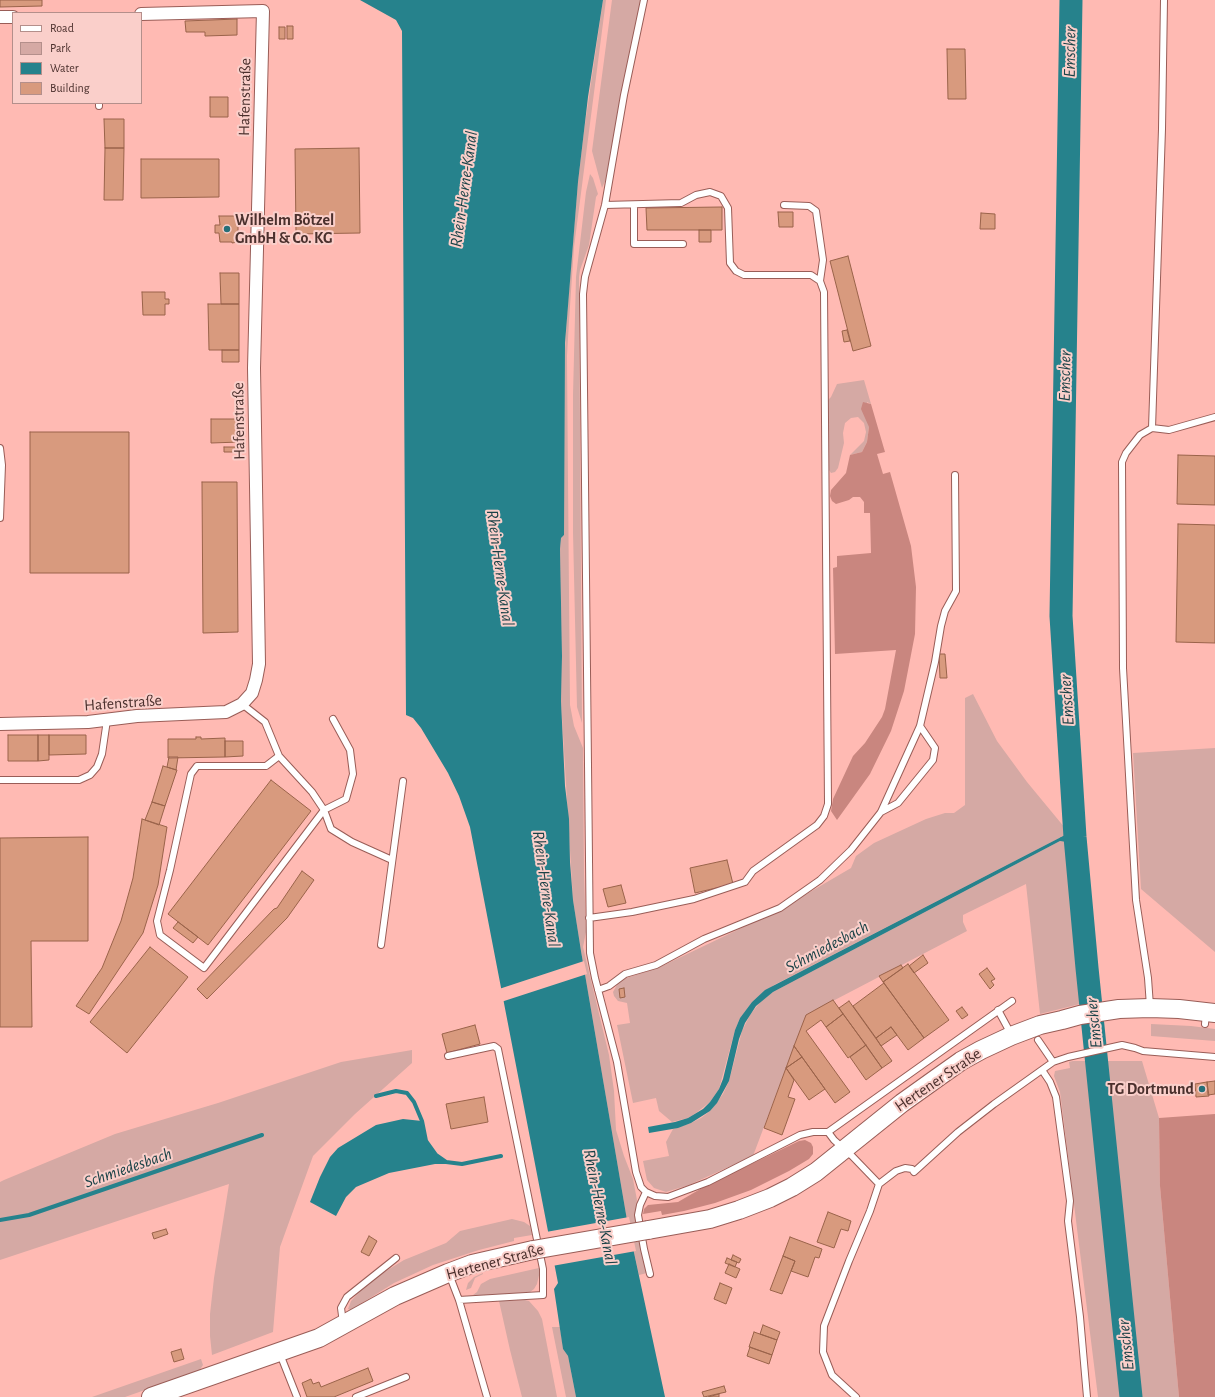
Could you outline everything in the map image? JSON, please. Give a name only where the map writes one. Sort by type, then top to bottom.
[{"type":"main road","name":"Hertener Straße","points":[[151,1397],[319,1338],[395,1296],[472,1264],[533,1250],[710,1219],[770,1198],[792,1187],[816,1172],[902,1103],[961,1061],[1011,1036],[1039,1032],[1062,1020],[1119,1009],[1150,1008],[1209,1016]]},
{"type":"street","name":"Hafenstraße","points":[[0,724],[88,722],[137,716],[226,712],[242,704],[252,692],[256,680],[259,664],[254,368],[263,11],[142,14]]},
{"type":"street","points":[[0,17],[12,17]]},
{"type":"lane","points":[[644,0],[624,95],[605,205],[584,277],[583,294],[590,953],[617,1062],[636,1172],[641,1187],[646,1192],[655,1196],[668,1197],[708,1182],[800,1135],[813,1132],[828,1132],[834,1140],[879,1184]]},
{"type":"lane","points":[[1152,428],[1162,130],[1164,0]]},
{"type":"lane","points":[[605,205],[681,203],[696,195],[710,192],[721,196],[728,208],[730,262],[736,271],[744,275],[810,275],[820,281]]},
{"type":"lane","points":[[634,204],[634,244],[683,244]]},
{"type":"lane","points":[[589,918],[632,912],[694,899],[745,882],[752,871],[817,825],[824,816],[828,804],[824,292],[820,281],[823,260],[816,211],[809,206],[784,205]]},
{"type":"lane","points":[[1150,1008],[1148,978],[1136,900],[1123,668],[1122,462],[1126,453],[1140,435],[1152,428],[1169,430],[1215,417]]},
{"type":"lane","points":[[0,448],[2,465],[0,518]]},
{"type":"lane","points":[[598,990],[609,986],[625,974],[656,965],[704,939],[780,908],[820,880],[850,850],[880,812],[920,726],[935,662],[941,626],[945,611],[956,591],[955,475]]},
{"type":"lane","points":[[242,704],[265,722],[280,756],[312,792],[324,810],[331,828],[352,842],[392,860]]},
{"type":"lane","points":[[0,780],[79,780],[90,775],[97,767],[102,754],[107,720]]},
{"type":"lane","points":[[280,756],[266,766],[197,766],[191,774],[170,870],[156,921],[160,936],[204,968],[324,810],[346,799],[353,774],[350,750],[333,720]]},
{"type":"lane","points":[[880,812],[898,803],[933,760],[935,748],[920,726]]},
{"type":"lane","points":[[381,945],[403,781]]},
{"type":"lane","name":"Hertener Straße","points":[[828,1132],[1012,1001]]},
{"type":"lane","points":[[998,1010],[1011,1036]]},
{"type":"lane","points":[[1039,1032],[1053,1062]]},
{"type":"lane","points":[[856,1397],[832,1375],[823,1352],[824,1326],[870,1211],[879,1184],[896,1171],[905,1168],[912,1169],[914,1172],[958,1132],[1053,1062],[1068,1057],[1122,1045],[1143,1051],[1215,1057]]},
{"type":"lane","points":[[448,1056],[494,1046],[498,1049],[542,1269],[543,1295],[459,1300]]},
{"type":"lane","points":[[1042,1070],[1050,1082],[1056,1097],[1070,1201],[1068,1221],[1080,1318],[1087,1397]]},
{"type":"lane","points":[[646,1192],[640,1205],[638,1215],[650,1274]]},
{"type":"lane","points":[[343,1325],[341,1308],[347,1297],[396,1258]]},
{"type":"lane","points":[[448,1273],[459,1300],[487,1397]]},
{"type":"lane","points":[[280,1352],[297,1397]]},
{"type":"lane","points":[[356,1397],[406,1377]]},
{"type":"green space","points":[[603,0],[606,0],[574,247],[567,356],[570,705],[574,726],[583,748],[586,932],[583,947],[609,1055],[614,1091],[616,1130],[633,1179],[637,1200],[635,1215],[647,1273],[639,1275],[627,1220],[573,900],[561,701],[562,656],[560,549],[561,538],[564,535],[564,368],[567,315],[578,182]]},
{"type":"green space","points":[[612,0],[641,0],[621,95],[606,179],[602,188],[592,151]]},
{"type":"green space","points":[[590,174],[593,178],[598,194],[596,197],[589,245],[579,277],[582,723],[577,707],[573,532],[573,395],[576,277],[586,192]]},
{"type":"green space","points":[[864,380],[871,404],[867,402],[869,427],[867,442],[862,452],[850,455],[864,441],[866,432],[864,423],[858,417],[851,418],[845,423],[843,433],[844,443],[838,468],[835,472],[831,473],[829,470],[828,400],[837,384]]},
{"type":"green space","points":[[973,694],[997,741],[1027,782],[1065,828],[1065,835],[774,985],[761,994],[752,1002],[740,1018],[735,1030],[719,1089],[710,1102],[688,1118],[672,1122],[659,1111],[656,1098],[633,1103],[617,1025],[630,1023],[627,1003],[618,1001],[614,996],[613,992],[618,983],[623,979],[658,968],[781,909],[851,868],[856,856],[874,843],[926,819],[945,813],[954,813],[965,805],[965,698]]},
{"type":"green space","points":[[1215,748],[1215,952],[1141,889],[1133,753]]},
{"type":"green space","points":[[1060,841],[1066,842],[1080,1004],[1040,1014],[1026,884],[963,915],[963,922],[967,931],[806,1015],[753,1156],[689,1185],[666,1192],[654,1188],[647,1180],[643,1161],[669,1156],[666,1142],[673,1129],[701,1118],[710,1111],[723,1094],[729,1081],[742,1031],[750,1015],[761,1001],[773,992]]},
{"type":"green space","points":[[1151,1024],[1215,1029],[1215,1041],[1151,1036]]},
{"type":"green space","points":[[412,1050],[412,1063],[355,1114],[313,1156],[280,1247],[273,1332],[212,1355],[210,1314],[214,1278],[229,1184],[0,1260],[0,1182],[115,1134],[218,1103],[341,1062]]},
{"type":"green space","points":[[1142,1061],[1159,1118],[1160,1186],[1179,1397],[1098,1397],[1060,1092],[1054,1076],[1055,1071],[1070,1068],[1069,1062]]},
{"type":"green space","points":[[512,1219],[524,1222],[530,1226],[532,1235],[514,1238],[514,1241],[479,1250],[433,1265],[394,1283],[351,1310],[348,1309],[351,1301],[366,1285],[404,1260],[446,1243],[460,1231]]},
{"type":"green space","points":[[539,1268],[540,1271],[537,1284],[530,1292],[480,1296],[473,1295],[477,1292],[481,1284],[490,1279]]},
{"type":"green space","points":[[483,1273],[475,1278],[471,1288],[466,1290],[468,1283],[474,1277]]},
{"type":"green space","points":[[499,1301],[529,1301],[538,1311],[542,1319],[557,1397],[522,1397]]},
{"type":"green space","points":[[552,1327],[560,1327],[563,1349],[568,1356],[576,1397],[566,1397]]},
{"type":"green space","points":[[201,1359],[203,1365],[199,1371],[125,1397],[92,1397]]},
{"type":"shaded area","points":[[863,402],[871,404],[885,452],[877,454],[883,474],[890,472],[911,546],[916,587],[915,634],[904,691],[891,731],[870,774],[837,820],[831,811],[833,799],[853,756],[865,743],[882,717],[885,709],[896,650],[835,654],[833,568],[837,567],[837,556],[871,553],[870,513],[864,513],[864,502],[860,497],[853,497],[849,500],[836,504],[832,501],[830,496],[831,490],[846,473],[850,455],[862,452],[867,442],[869,427],[861,409]]},
{"type":"shaded area","points":[[1215,1114],[1215,1397],[1179,1397],[1160,1186],[1159,1118]]},
{"type":"shaded area","points":[[805,1140],[811,1143],[813,1147],[813,1154],[809,1159],[751,1190],[715,1203],[684,1211],[662,1215],[661,1211],[643,1214],[644,1209],[648,1205],[678,1202],[702,1188],[799,1141]]},
{"type":"water","name":"Rhein-Herne-Kanal","points":[[360,0],[603,0],[588,97],[578,182],[565,343],[564,535],[561,538],[560,549],[562,656],[561,701],[573,900],[627,1220],[665,1397],[576,1397],[568,1356],[563,1349],[554,1289],[558,1283],[470,827],[459,796],[448,773],[421,728],[413,718],[406,715],[402,31],[396,20]]},
{"type":"water","points":[[1065,835],[1066,842],[1060,841],[773,992],[756,1006],[745,1023],[739,1039],[729,1081],[717,1103],[710,1111],[691,1123],[678,1128],[649,1133],[648,1127],[688,1118],[703,1109],[710,1102],[719,1089],[723,1079],[735,1030],[740,1018],[752,1002],[765,990]]},
{"type":"water","points":[[403,1119],[422,1121],[426,1141],[436,1155],[446,1162],[462,1164],[435,1164],[389,1173],[356,1187],[346,1197],[336,1216],[310,1202],[330,1157],[338,1148],[376,1125]]},
{"type":"pier","points":[[584,961],[587,974],[501,1002],[499,989]]},
{"type":"pier","points":[[629,1217],[636,1251],[552,1266],[546,1232]]},
{"type":"building","points":[[0,0],[42,0],[42,6],[0,7]]},
{"type":"building","points":[[237,19],[237,35],[205,36],[205,32],[186,32],[185,21]]},
{"type":"building","points":[[287,26],[293,26],[293,39],[287,39]]},
{"type":"building","points":[[279,27],[285,27],[285,39],[279,39]]},
{"type":"building","points":[[947,49],[965,49],[966,99],[948,99]]},
{"type":"building","points":[[210,97],[228,97],[228,117],[210,117]]},
{"type":"building","points":[[104,119],[124,119],[124,148],[105,148]]},
{"type":"building","points":[[105,148],[124,148],[123,200],[104,200]]},
{"type":"building","points":[[359,148],[360,233],[296,234],[295,149]]},
{"type":"building","points":[[141,159],[219,159],[219,197],[141,198]]},
{"type":"building","points":[[722,207],[722,230],[647,230],[646,208]]},
{"type":"building","points":[[778,212],[793,212],[793,227],[779,227]]},
{"type":"building","points":[[981,213],[995,214],[995,229],[980,229]]},
{"type":"building","name":"Wilhelm Bötzel GmbH & Co. KG","points":[[219,216],[238,216],[238,242],[220,242],[219,233],[215,233],[215,225],[220,225]]},
{"type":"building","points":[[699,230],[711,230],[711,242],[699,242]]},
{"type":"building","points":[[848,256],[871,346],[853,351],[830,261]]},
{"type":"building","points":[[220,273],[239,273],[239,304],[221,304]]},
{"type":"building","points":[[142,292],[165,292],[165,299],[169,299],[169,304],[165,304],[165,315],[143,315]]},
{"type":"building","points":[[208,304],[239,304],[239,350],[209,350]]},
{"type":"building","points":[[847,330],[850,341],[844,342],[842,331]]},
{"type":"building","points":[[222,350],[239,350],[239,362],[222,362]]},
{"type":"building","points":[[211,419],[240,419],[240,442],[211,443]]},
{"type":"building","points":[[30,432],[129,432],[129,573],[30,573]]},
{"type":"building","points":[[224,447],[238,447],[238,452],[224,452]]},
{"type":"building","points":[[1178,455],[1215,456],[1215,505],[1177,504]]},
{"type":"building","points":[[202,482],[237,482],[238,632],[203,633]]},
{"type":"building","points":[[1178,524],[1215,525],[1215,643],[1176,642]]},
{"type":"building","points":[[939,654],[945,654],[947,678],[940,678]]},
{"type":"building","points":[[8,735],[38,735],[38,761],[8,761]]},
{"type":"building","points":[[38,735],[49,735],[49,760],[38,761]]},
{"type":"building","points":[[49,735],[86,735],[86,754],[49,755]]},
{"type":"building","points":[[196,737],[201,737],[201,739],[225,738],[225,757],[168,758],[168,739],[196,739]]},
{"type":"building","points":[[225,741],[243,741],[243,756],[225,757]]},
{"type":"building","points":[[169,757],[178,757],[176,770],[167,767]]},
{"type":"building","points":[[163,766],[177,770],[165,806],[152,802]]},
{"type":"building","points":[[271,780],[311,811],[208,945],[168,914]]},
{"type":"building","points":[[152,802],[165,806],[159,825],[145,820]]},
{"type":"building","points":[[142,819],[167,827],[158,885],[143,933],[89,1014],[76,1006],[102,968],[121,921],[133,878]]},
{"type":"building","points":[[88,837],[88,941],[31,941],[32,1027],[0,1027],[0,838]]},
{"type":"building","points":[[727,860],[733,884],[695,893],[690,868]]},
{"type":"building","points":[[302,871],[314,880],[287,918],[207,999],[197,989],[274,909],[277,908]]},
{"type":"building","points":[[621,885],[626,903],[608,907],[603,889]]},
{"type":"building","points":[[178,922],[198,937],[193,943],[173,928]]},
{"type":"building","points":[[150,947],[188,977],[127,1053],[90,1022]]},
{"type":"building","points":[[923,955],[928,963],[914,973],[909,966]]},
{"type":"building","points":[[908,964],[949,1020],[924,1038],[883,982]]},
{"type":"building","points":[[901,965],[903,968],[883,982],[879,976]]},
{"type":"building","points":[[987,968],[995,979],[991,981],[994,985],[990,989],[979,974]]},
{"type":"building","points":[[884,983],[924,1038],[908,1050],[891,1027],[876,1038],[853,1006]]},
{"type":"building","points":[[624,988],[625,997],[620,998],[619,989]]},
{"type":"building","points":[[833,1000],[843,1014],[826,1027],[821,1020],[806,1031],[850,1092],[835,1103],[794,1046],[806,1015]]},
{"type":"building","points":[[849,1001],[892,1061],[882,1068],[839,1008]]},
{"type":"building","points":[[962,1007],[968,1015],[962,1019],[956,1011]]},
{"type":"building","points":[[843,1014],[866,1045],[848,1058],[826,1027]]},
{"type":"building","points":[[475,1025],[480,1044],[447,1053],[442,1034]]},
{"type":"building","points":[[891,1027],[897,1035],[881,1046],[876,1038]]},
{"type":"building","points":[[866,1045],[882,1068],[866,1080],[850,1057]]},
{"type":"building","points":[[794,1046],[802,1057],[786,1068]]},
{"type":"building","points":[[802,1057],[825,1089],[809,1100],[786,1068]]},
{"type":"building","points":[[786,1068],[794,1080],[788,1097],[795,1099],[782,1135],[764,1128]]},
{"type":"building","points":[[1215,1081],[1215,1094],[1208,1095],[1207,1082]]},
{"type":"building","name":"TG Dortmund","points":[[1207,1082],[1209,1096],[1196,1097],[1195,1084]]},
{"type":"building","points":[[484,1097],[488,1122],[451,1129],[446,1104]]},
{"type":"building","points":[[828,1212],[851,1221],[848,1231],[841,1229],[834,1248],[817,1242]]},
{"type":"building","points":[[166,1229],[168,1234],[154,1239],[152,1233]]},
{"type":"building","points":[[369,1236],[377,1241],[369,1256],[361,1252]]},
{"type":"building","points":[[790,1237],[822,1249],[819,1258],[815,1257],[808,1277],[791,1271],[795,1261],[783,1256]]},
{"type":"building","points":[[733,1255],[741,1259],[739,1263],[731,1260]]},
{"type":"building","points":[[783,1256],[795,1261],[782,1294],[770,1290]]},
{"type":"building","points":[[727,1258],[737,1262],[735,1267],[725,1263]]},
{"type":"building","points":[[729,1264],[740,1269],[736,1278],[725,1273]]},
{"type":"building","points":[[720,1283],[732,1288],[726,1304],[714,1299]]},
{"type":"building","points":[[763,1325],[780,1332],[777,1340],[760,1334]]},
{"type":"building","points":[[754,1332],[777,1340],[772,1355],[749,1347]]},
{"type":"building","points":[[750,1347],[772,1355],[769,1364],[747,1356]]},
{"type":"building","points":[[181,1349],[184,1359],[174,1362],[171,1352]]},
{"type":"building","points":[[368,1368],[373,1381],[334,1397],[307,1397],[302,1383],[311,1379],[313,1384],[319,1382],[321,1387]]},
{"type":"building","points":[[724,1386],[726,1392],[704,1397],[702,1392]]},
{"type":"building","points":[[719,1394],[719,1397],[708,1397]]},
{"type":"waterway","name":"Emscher","points":[[1071,0],[1061,616],[1075,837],[1131,1397]]},
{"type":"waterway","name":"Schmiedesbach","points":[[1062,839],[1075,837]]},
{"type":"waterway","name":"Schmiedesbach","points":[[376,1096],[396,1091],[407,1093],[414,1102],[422,1121],[426,1141],[436,1155],[446,1162],[462,1164],[501,1156]]},
{"type":"waterway","name":"Schmiedesbach","points":[[0,1220],[29,1215],[262,1135]]},
{"type":"place","name":"Wilhelm Bötzel GmbH & Co. KG","points":[[227,229]]},
{"type":"place","name":"TG Dortmund","points":[[1202,1089]]}]
